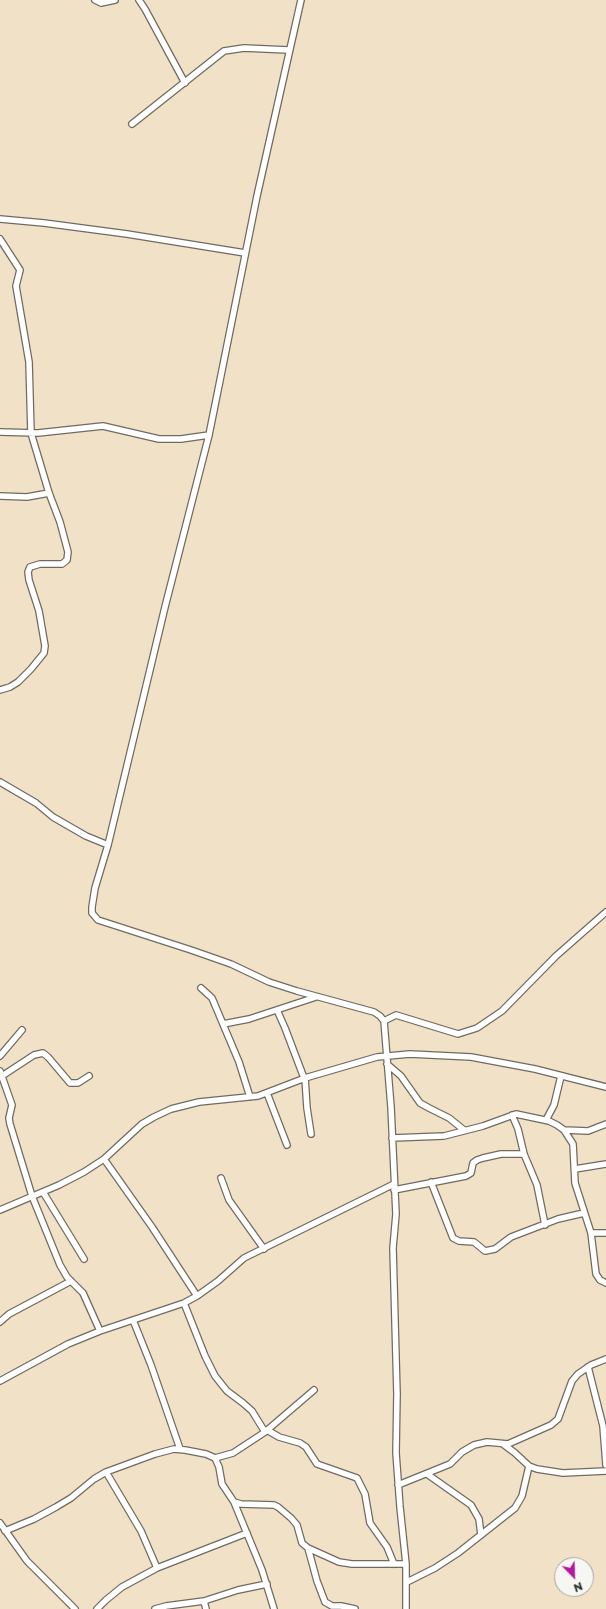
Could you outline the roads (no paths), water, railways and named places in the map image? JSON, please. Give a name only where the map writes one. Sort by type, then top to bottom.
[{"type":"street","points":[[95,0],[101,3],[115,0]]},
{"type":"street","points":[[139,0],[185,83]]},
{"type":"street","points":[[300,0],[244,253],[209,435],[163,614],[108,845],[95,888],[92,913],[98,920],[231,964],[265,980],[374,1012],[380,1016],[384,1022],[391,1106],[396,1214],[393,1248],[397,1394],[396,1453],[406,1564],[406,1609]]},
{"type":"street","points":[[132,124],[218,55],[228,50],[254,48],[288,50]]},
{"type":"street","points":[[0,219],[127,234],[244,253]]},
{"type":"street","points":[[0,239],[20,270],[16,286],[29,362],[31,433],[49,493],[60,522],[68,552],[67,560],[62,564],[34,565],[28,572],[29,580],[39,611],[44,653],[31,670],[18,682],[10,687],[0,690]]},
{"type":"street","points":[[0,432],[31,433],[103,426],[117,428],[159,439],[181,439],[209,435]]},
{"type":"street","points":[[0,496],[27,497],[49,493]]},
{"type":"street","points":[[1,785],[36,803],[53,817],[86,836],[108,845]]},
{"type":"street","points":[[384,1022],[396,1015],[458,1034],[478,1028],[502,1011],[556,956],[606,912]]},
{"type":"street","points":[[201,988],[211,996],[239,1062],[250,1098]]},
{"type":"street","points":[[223,1024],[277,1010],[316,996]]},
{"type":"street","points":[[277,1010],[304,1078],[311,1134]]},
{"type":"street","points":[[0,1056],[22,1030]]},
{"type":"street","points":[[89,1076],[78,1083],[70,1083],[48,1057],[42,1053],[34,1055],[1,1073],[12,1104],[9,1118],[10,1124],[32,1196],[60,1265],[71,1281],[83,1293],[100,1331]]},
{"type":"street","points":[[0,1210],[43,1192],[84,1172],[104,1159],[142,1124],[171,1109],[199,1102],[250,1098],[267,1093],[304,1078],[386,1056],[410,1054],[471,1057],[535,1069],[606,1087]]},
{"type":"street","points":[[387,1064],[401,1076],[420,1103],[449,1118],[464,1130]]},
{"type":"street","points":[[546,1120],[554,1105],[561,1076]]},
{"type":"street","points":[[267,1093],[287,1145]]},
{"type":"street","points":[[392,1138],[434,1137],[453,1134],[483,1126],[512,1115],[524,1115],[546,1120],[564,1130],[582,1131],[606,1124]]},
{"type":"street","points":[[512,1115],[518,1129],[524,1154],[537,1185],[545,1225]]},
{"type":"street","points":[[564,1130],[573,1144],[575,1183],[590,1233],[596,1274],[600,1280],[606,1283]]},
{"type":"street","points":[[0,1381],[68,1344],[197,1296],[218,1281],[244,1258],[394,1187],[469,1176],[473,1163],[477,1160],[501,1154],[524,1154]]},
{"type":"street","points":[[104,1159],[152,1227],[197,1296]]},
{"type":"street","points":[[575,1169],[606,1164]]},
{"type":"street","points":[[221,1178],[229,1200],[264,1249]]},
{"type":"street","points":[[431,1182],[450,1232],[455,1240],[474,1242],[488,1252],[511,1237],[558,1219],[584,1212]]},
{"type":"street","points":[[43,1192],[84,1259]]},
{"type":"street","points":[[590,1233],[606,1233]]},
{"type":"street","points":[[0,1322],[9,1314],[71,1281]]},
{"type":"street","points":[[184,1302],[205,1356],[215,1376],[227,1391],[252,1411],[266,1431],[279,1437],[300,1443],[306,1447],[318,1464],[357,1478],[365,1494],[370,1523],[387,1547],[394,1564]]},
{"type":"street","points":[[133,1320],[151,1365],[180,1450]]},
{"type":"street","points":[[398,1485],[452,1463],[462,1452],[474,1445],[487,1442],[502,1444],[513,1442],[551,1425],[558,1419],[572,1381],[578,1374],[588,1367],[606,1359]]},
{"type":"street","points":[[588,1367],[603,1426],[606,1465]]},
{"type":"street","points":[[5,1531],[56,1508],[94,1479],[106,1472],[144,1457],[166,1451],[180,1450],[206,1454],[215,1458],[233,1453],[266,1431],[314,1390]]},
{"type":"street","points":[[599,1406],[606,1412]]},
{"type":"street","points":[[502,1444],[515,1453],[529,1466],[538,1469],[563,1472],[606,1471]]},
{"type":"street","points":[[215,1458],[219,1467],[222,1484],[234,1502],[247,1533],[267,1584],[274,1609]]},
{"type":"street","points":[[406,1582],[435,1568],[470,1545],[519,1503],[529,1466]]},
{"type":"street","points":[[106,1472],[141,1531],[157,1568]]},
{"type":"street","points":[[427,1474],[471,1505],[479,1519],[481,1535]]},
{"type":"street","points":[[234,1502],[241,1504],[274,1505],[278,1507],[296,1524],[302,1542],[308,1548],[339,1562],[352,1564],[406,1564]]},
{"type":"street","points":[[0,1523],[27,1561],[75,1609]]},
{"type":"street","points":[[97,1609],[122,1587],[157,1568],[247,1533]]},
{"type":"street","points":[[308,1548],[317,1581],[326,1602],[332,1606],[355,1609]]},
{"type":"street","points":[[155,1609],[204,1601],[238,1590],[267,1584]]},
{"type":"street","points":[[204,1601],[206,1609]]}]
